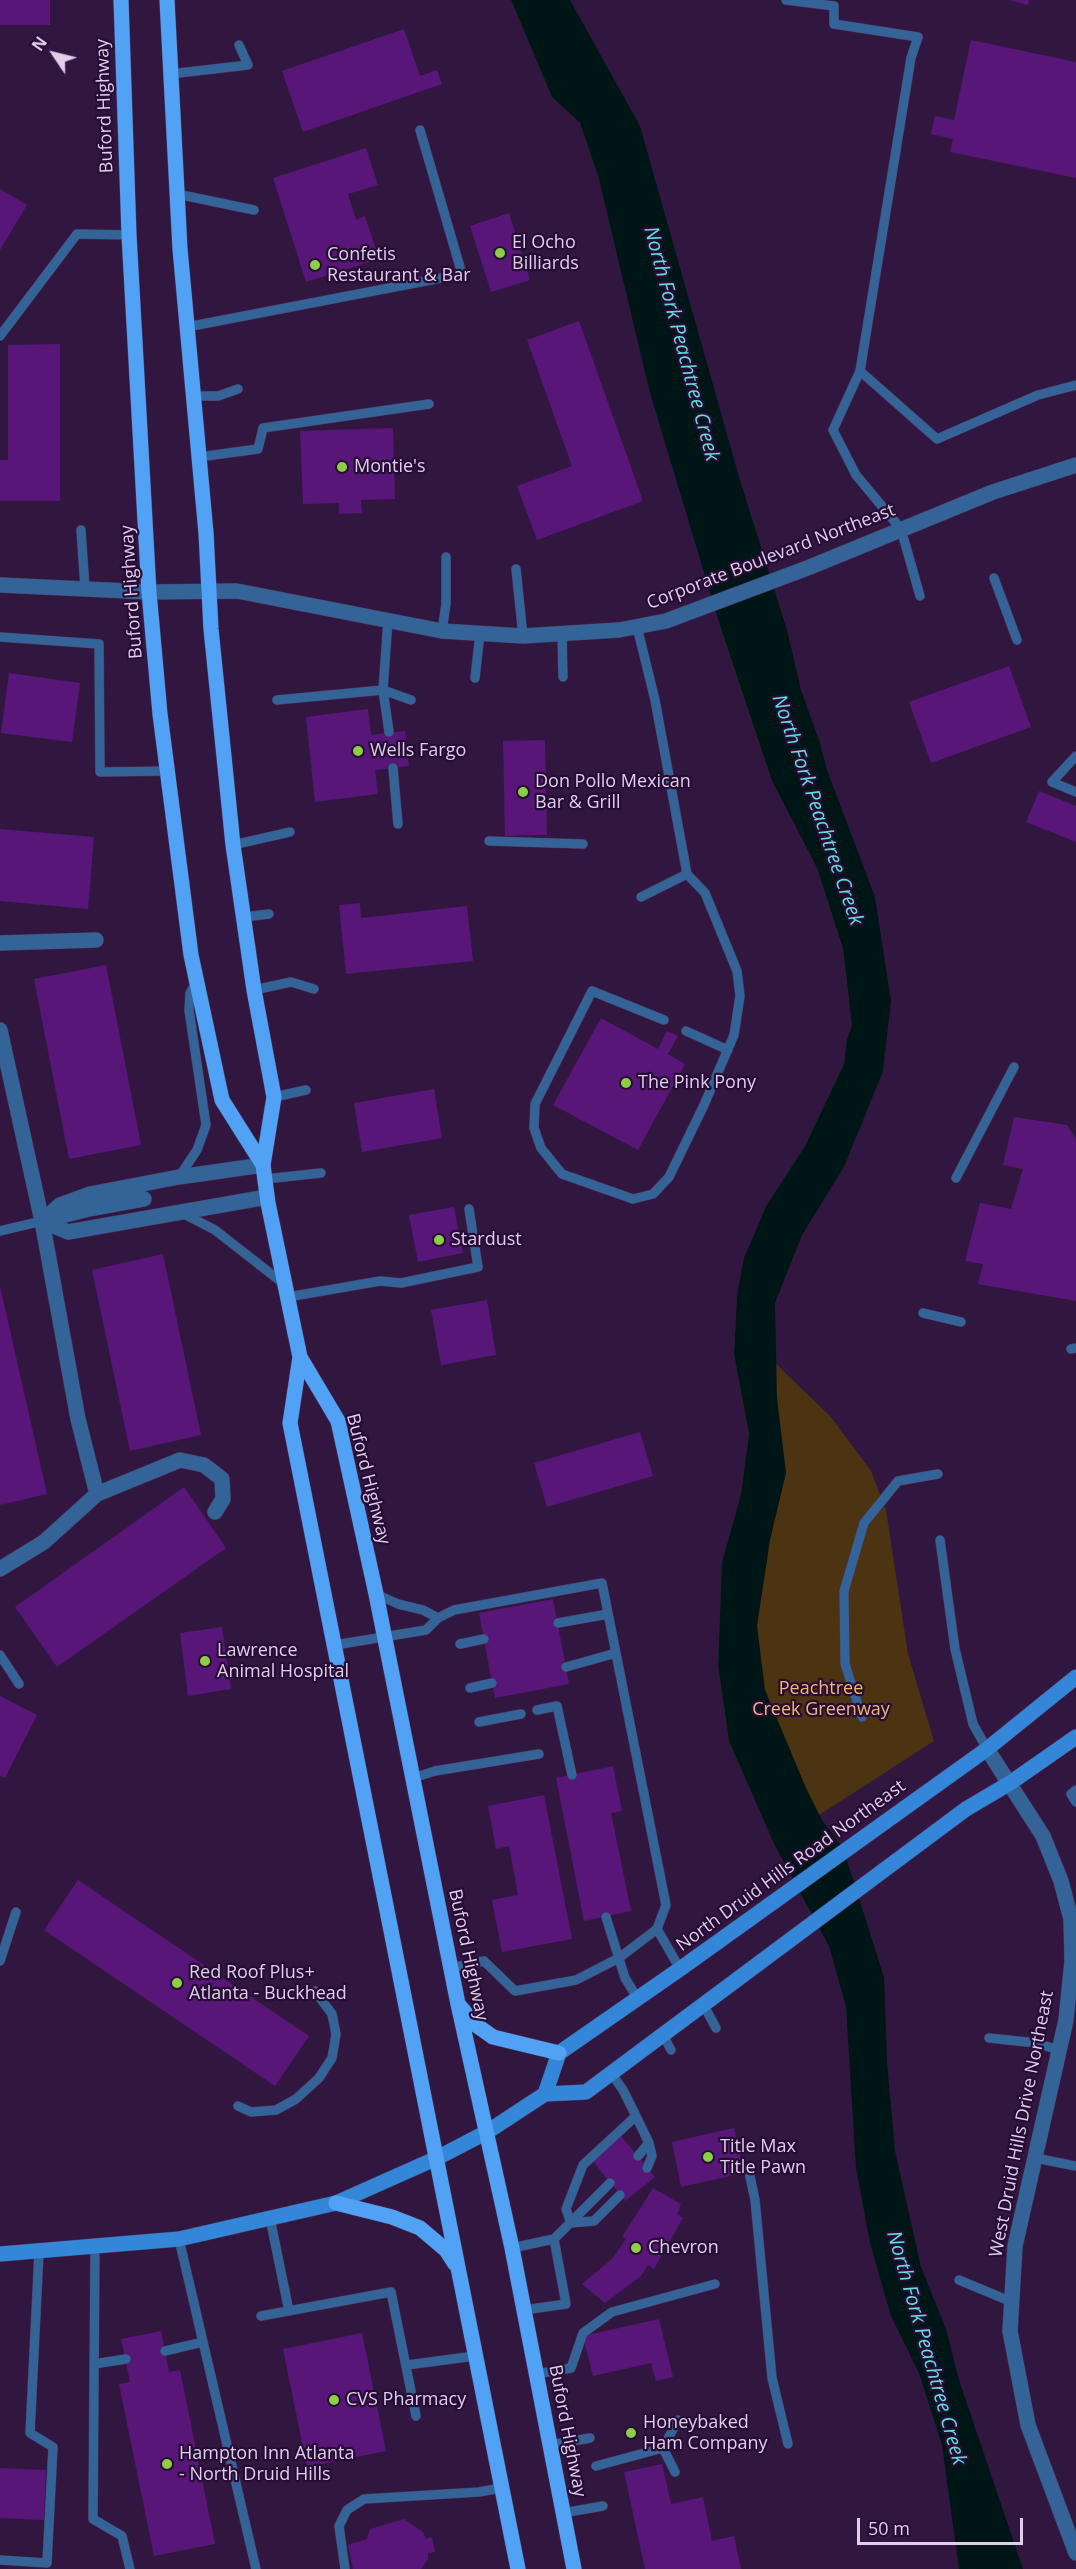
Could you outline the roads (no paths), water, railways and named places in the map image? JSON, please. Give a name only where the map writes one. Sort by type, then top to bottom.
[{"type":"main road","name":"Buford Highway","points":[[121,0],[129,235],[149,592],[168,771],[188,934],[222,1100],[264,1172]]},
{"type":"main road","name":"Buford Highway","points":[[167,0],[177,194],[206,533],[208,592],[233,845],[254,990],[274,1097],[264,1172],[267,1197],[300,1357],[338,1421],[376,1594],[458,2004],[512,2248],[574,2569]]},
{"type":"main road","name":"Buford Highway","points":[[300,1357],[290,1423],[518,2569]]},
{"type":"main road","name":"North Druid Hills Road Northeast","points":[[559,2053],[987,1749],[1076,1677]]},
{"type":"main road","points":[[0,2254],[179,2240],[336,2203],[437,2158],[487,2132],[545,2094],[586,2092],[966,1809],[1010,1783],[1076,1737]]},
{"type":"main road","points":[[458,2004],[476,2025],[493,2037],[559,2053],[545,2094]]},
{"type":"main road","points":[[336,2203],[392,2217],[420,2228],[446,2250],[459,2272]]},
{"type":"street","name":"Corporate Boulevard Northeast","points":[[0,585],[149,592],[237,591],[442,630],[524,636],[637,627],[666,621],[810,567],[993,492],[1076,465]]},
{"type":"street","points":[[0,943],[96,940]]},
{"type":"street","points":[[0,1030],[42,1221],[78,1419],[97,1494]]},
{"type":"street","points":[[42,1221],[60,1204],[90,1194],[110,1198],[142,1191],[179,1177],[264,1172]]},
{"type":"street","points":[[142,1191],[150,1217]]},
{"type":"street","points":[[42,1221],[68,1232],[267,1197]]},
{"type":"street","points":[[110,1198],[117,1223]]},
{"type":"street","points":[[0,1569],[44,1542],[97,1494],[180,1460],[204,1465],[222,1479],[223,1499],[215,1512]]},
{"type":"street","name":"West Druid Hills Drive Northeast","points":[[987,1749],[1043,1836],[1074,1919],[1071,2012],[1059,2050],[1015,2246],[1010,2331],[1028,2425],[1073,2534],[1076,2553]]},
{"type":"lane","points":[[786,0],[834,3],[834,24],[918,37],[911,57],[860,371],[833,430],[856,475],[902,529],[920,596]]},
{"type":"lane","points":[[170,74],[248,65],[238,45]]},
{"type":"lane","points":[[187,327],[462,274],[420,130]]},
{"type":"lane","points":[[177,194],[254,210]]},
{"type":"lane","points":[[0,336],[77,234],[129,235]]},
{"type":"lane","points":[[860,371],[938,438],[1038,395],[1076,385]]},
{"type":"lane","points":[[193,396],[218,396],[238,389]]},
{"type":"lane","points":[[199,457],[258,449],[263,428],[429,404]]},
{"type":"lane","points":[[81,530],[85,588]]},
{"type":"lane","points":[[442,630],[446,604],[446,557]]},
{"type":"lane","points":[[516,569],[524,636]]},
{"type":"lane","points":[[994,578],[1017,640]]},
{"type":"lane","points":[[388,620],[383,690],[388,732]]},
{"type":"lane","points":[[637,627],[655,700],[687,874],[705,893],[736,971],[740,996],[734,1035],[728,1050],[669,1177],[653,1194],[633,1199],[562,1174],[541,1148],[534,1128],[535,1104],[592,991],[664,1020]]},
{"type":"lane","points":[[475,678],[480,633]]},
{"type":"lane","points":[[562,634],[563,677]]},
{"type":"lane","points":[[0,637],[99,644],[100,772],[168,771]]},
{"type":"lane","points":[[277,700],[383,690],[411,700]]},
{"type":"lane","points":[[1076,756],[1052,782],[1076,792]]},
{"type":"lane","points":[[393,768],[398,824]]},
{"type":"lane","points":[[233,845],[290,832]]},
{"type":"lane","points":[[489,841],[583,844]]},
{"type":"lane","points":[[641,897],[687,874]]},
{"type":"lane","points":[[244,917],[269,914]]},
{"type":"lane","points":[[179,1177],[197,1150],[206,1125],[189,1010],[190,993],[197,981]]},
{"type":"lane","points":[[254,990],[291,981],[314,989]]},
{"type":"lane","points":[[686,1030],[728,1050]]},
{"type":"lane","points":[[956,1178],[1014,1067]]},
{"type":"lane","points":[[274,1097],[306,1090]]},
{"type":"lane","points":[[264,1172],[321,1173]]},
{"type":"lane","points":[[180,1212],[215,1230],[287,1291],[380,1281],[401,1283],[478,1267],[469,1209]]},
{"type":"lane","points":[[0,1231],[42,1221]]},
{"type":"lane","points":[[923,1313],[961,1322]]},
{"type":"lane","points":[[862,1717],[845,1664],[844,1592],[864,1523],[898,1481],[938,1474]]},
{"type":"lane","points":[[940,1540],[955,1649],[973,1724],[987,1749]]},
{"type":"lane","points":[[335,1645],[426,1630],[438,1618],[454,1610],[602,1583],[666,1905],[657,1929],[619,1958],[576,1980],[515,1991],[484,1961],[451,1968]]},
{"type":"lane","points":[[376,1594],[398,1604],[423,1610],[438,1618]]},
{"type":"lane","points":[[558,1623],[608,1614]]},
{"type":"lane","points":[[459,1644],[484,1639]]},
{"type":"lane","points":[[566,1667],[616,1653]]},
{"type":"lane","points":[[0,1654],[19,1684]]},
{"type":"lane","points":[[470,1688],[492,1683]]},
{"type":"lane","points":[[537,1710],[557,1706],[572,1775]]},
{"type":"lane","points":[[478,1722],[521,1714]]},
{"type":"lane","points":[[413,1778],[435,1771],[538,1754]]},
{"type":"lane","points":[[1076,1790],[1071,1794],[1076,1802]]},
{"type":"lane","points":[[0,1960],[16,1912]]},
{"type":"lane","points":[[606,1917],[626,1978],[638,1999]]},
{"type":"lane","points":[[657,1929],[680,1969]]},
{"type":"lane","points":[[238,2106],[251,2112],[276,2110],[296,2099],[319,2078],[332,2058],[336,2034],[332,2014],[315,1991]]},
{"type":"lane","points":[[703,2004],[716,2028]]},
{"type":"lane","points":[[663,2035],[671,2050]]},
{"type":"lane","points":[[989,2038],[1036,2043],[1059,2050]]},
{"type":"lane","points":[[611,2073],[623,2090],[649,2143],[652,2156],[647,2168]]},
{"type":"lane","points":[[571,2223],[566,2209],[583,2165],[636,2116]]},
{"type":"lane","points":[[638,2156],[649,2143]]},
{"type":"lane","points":[[1035,2158],[1076,2166]]},
{"type":"lane","points":[[748,2167],[755,2200],[772,2378],[788,2444]]},
{"type":"lane","points":[[512,2248],[554,2239],[610,2183]]},
{"type":"lane","points":[[571,2223],[594,2222],[620,2195]]},
{"type":"lane","points":[[270,2218],[289,2311]]},
{"type":"lane","points":[[524,2310],[566,2304],[554,2239]]},
{"type":"lane","points":[[179,2240],[256,2569]]},
{"type":"lane","points":[[95,2247],[93,2519],[122,2536],[130,2569]]},
{"type":"lane","points":[[0,2560],[47,2563],[53,2447],[30,2433],[39,2252]]},
{"type":"lane","points":[[958,2280],[1012,2302]]},
{"type":"lane","points":[[536,2374],[571,2368],[583,2333],[612,2312],[715,2284]]},
{"type":"lane","points":[[261,2316],[391,2292],[416,2416]]},
{"type":"lane","points":[[165,2351],[203,2342]]},
{"type":"lane","points":[[407,2365],[475,2356]]},
{"type":"lane","points":[[94,2364],[126,2358]]},
{"type":"lane","points":[[596,2466],[663,2448],[678,2420]]},
{"type":"lane","points":[[550,2445],[590,2438]]},
{"type":"lane","points":[[663,2448],[675,2472]]},
{"type":"lane","points":[[345,2569],[339,2526],[347,2510],[364,2499],[479,2492],[501,2488]]},
{"type":"lane","points":[[563,2513],[603,2506]]},
{"type":"water","name":"North Fork Peachtree Creek","points":[[511,0],[570,0],[640,126],[739,477],[787,630],[801,690],[827,770],[875,897],[891,1001],[883,1071],[844,1167],[802,1235],[775,1303],[777,1398],[786,1473],[770,1540],[757,1626],[765,1690],[806,1788],[822,1820],[843,1848],[884,1977],[887,2062],[895,2151],[921,2267],[946,2329],[958,2377],[1023,2569],[959,2569],[942,2445],[919,2373],[891,2316],[870,2243],[856,2168],[846,2007],[829,1946],[774,1844],[729,1741],[718,1665],[722,1562],[741,1494],[749,1434],[734,1354],[737,1295],[744,1258],[766,1206],[805,1146],[844,1064],[847,1040],[852,1025],[843,949],[817,868],[772,781],[721,629],[650,393],[599,179],[580,123],[552,97]]},
{"type":"place","name":"El Ocho Billiards","points":[[500,253]]},
{"type":"place","name":"Confetis Restaurant & Bar","points":[[315,265]]},
{"type":"place","name":"Montie's","points":[[342,467]]},
{"type":"place","name":"Wells Fargo","points":[[358,751]]},
{"type":"place","name":"Don Pollo Mexican Bar & Grill","points":[[523,792]]},
{"type":"place","name":"The Pink Pony","points":[[626,1083]]},
{"type":"place","name":"Stardust","points":[[439,1240]]},
{"type":"place","name":"Lawrence Animal Hospital","points":[[205,1661]]},
{"type":"place","name":"Red Roof Plus+ Atlanta - Buckhead","points":[[177,1983]]},
{"type":"place","name":"Title Max Title Pawn","points":[[708,2157]]},
{"type":"place","name":"Chevron","points":[[636,2248]]},
{"type":"place","name":"CVS Pharmacy","points":[[334,2400]]},
{"type":"place","name":"Honeybaked Ham Company","points":[[631,2433]]},
{"type":"place","name":"Hampton Inn Atlanta - North Druid Hills","points":[[167,2464]]},
{"type":"park label","name":"Peachtree Creek Greenway","points":[[821,1699]]}]
